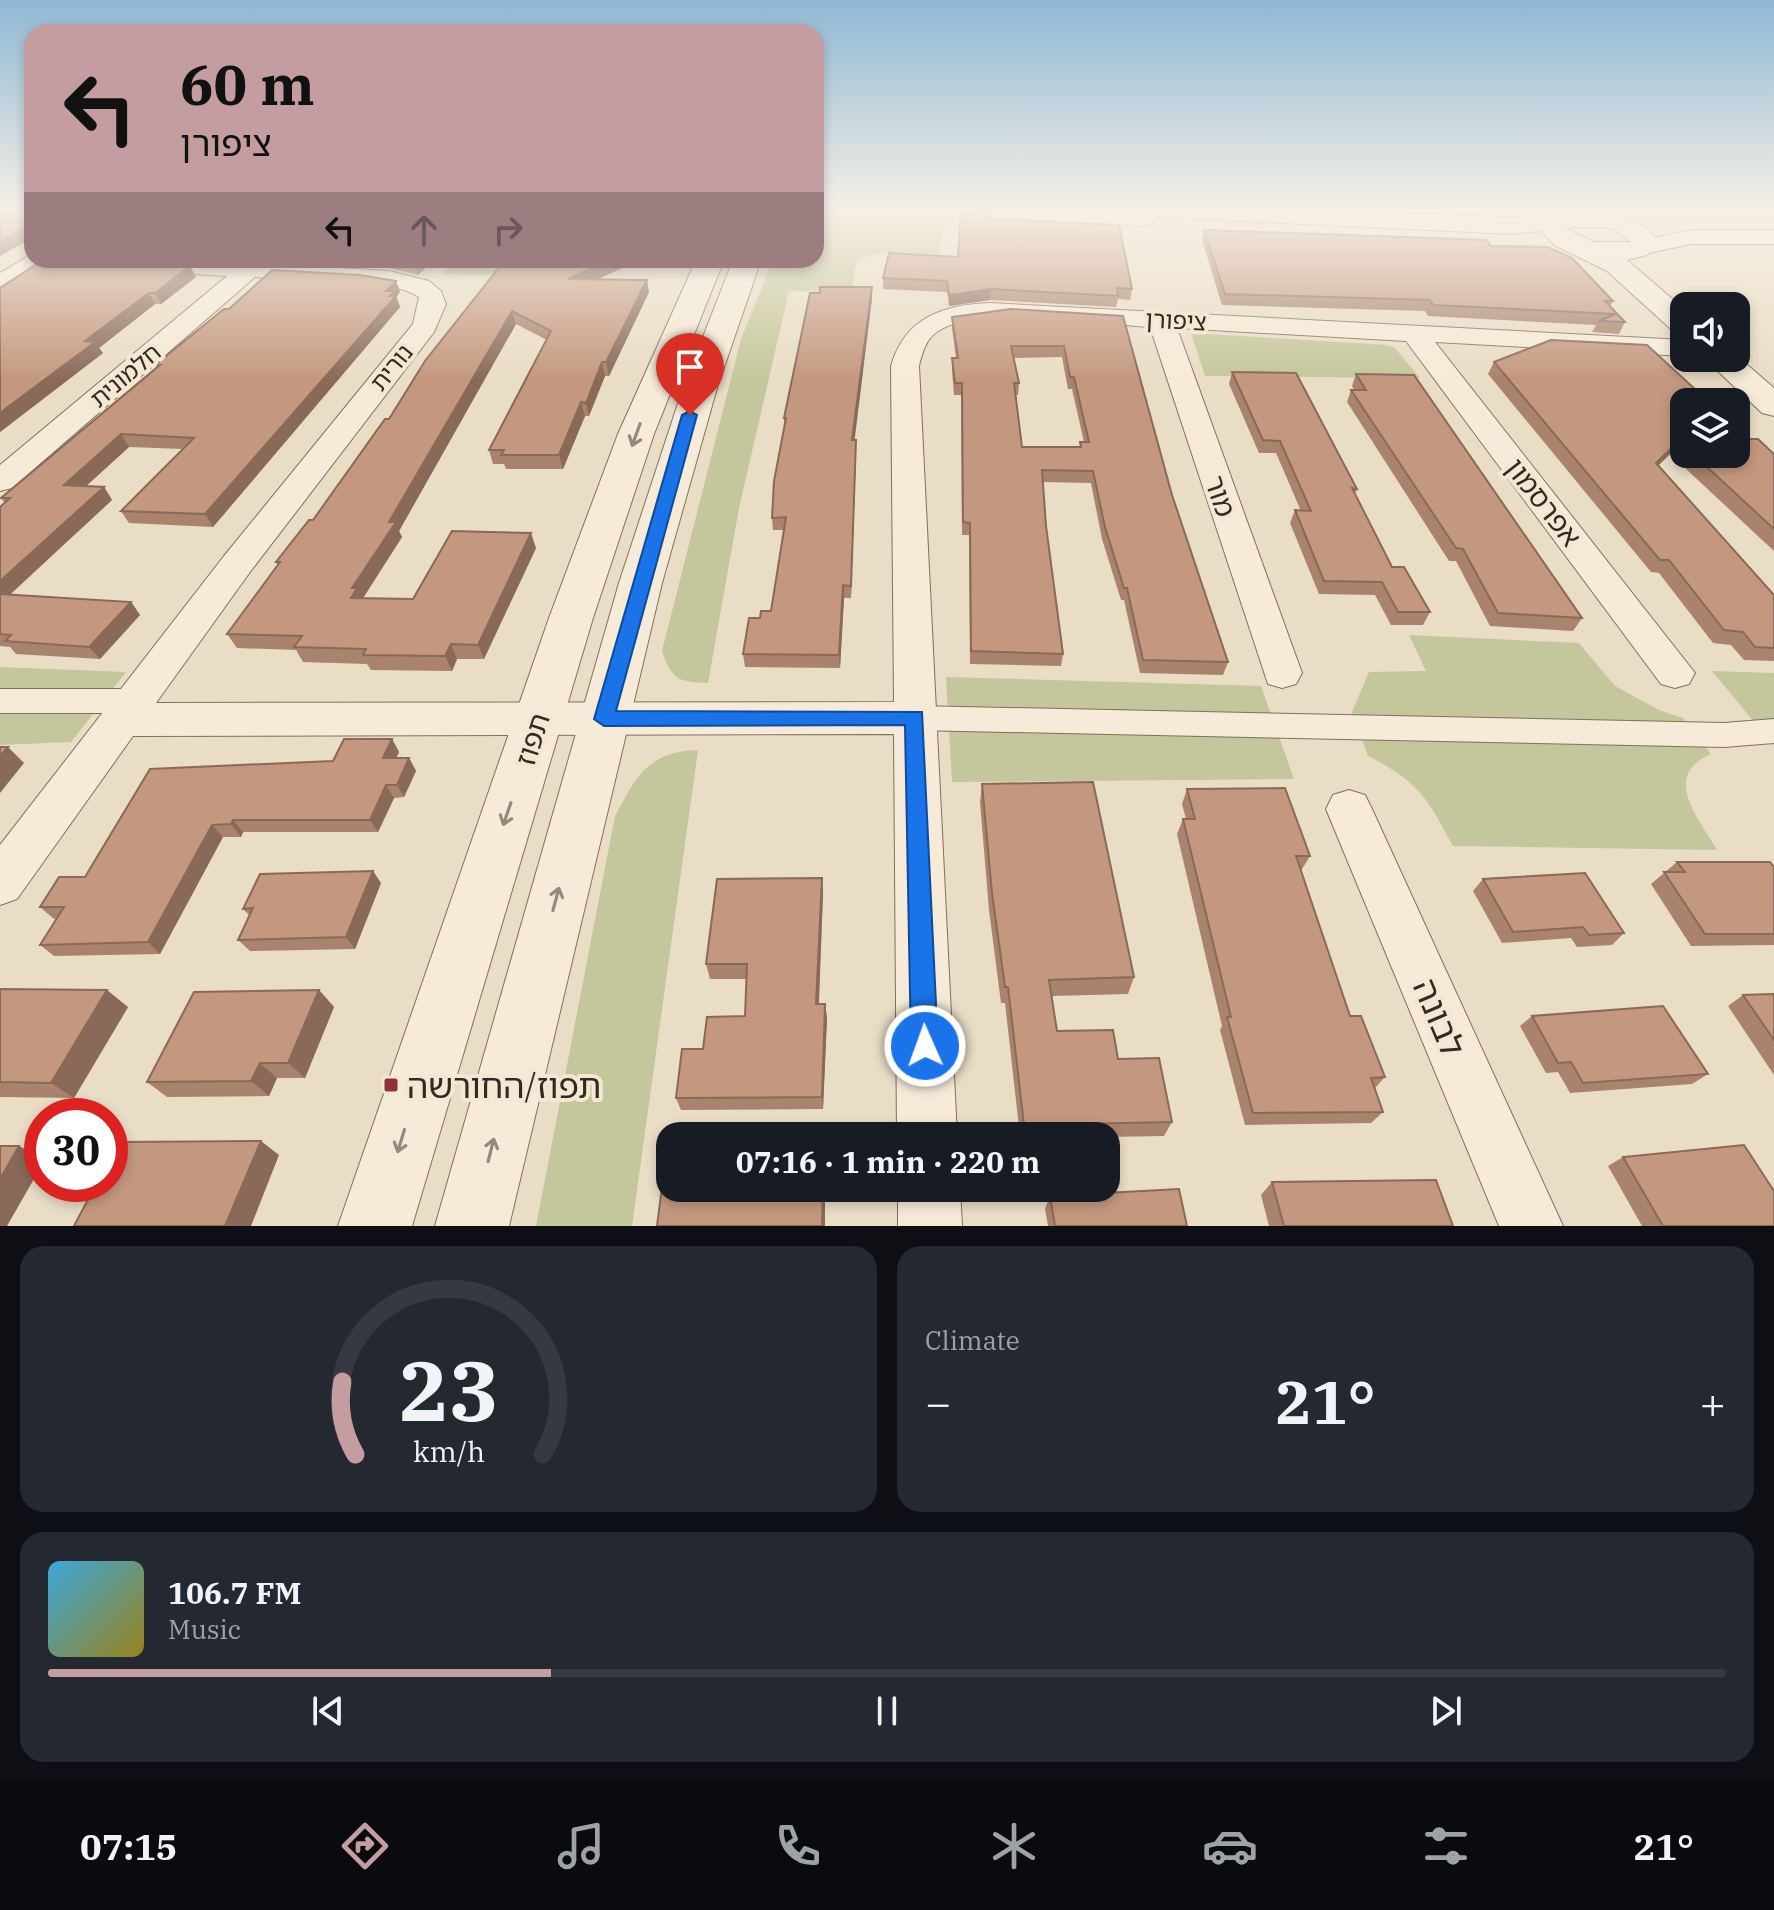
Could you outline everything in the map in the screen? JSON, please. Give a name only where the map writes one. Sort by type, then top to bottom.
[{"type":"street","points":[[1643,265],[1670,305]]},
{"type":"street","points":[[0,284],[25,268]]},
{"type":"street","name":"נורית","points":[[0,883],[127,710],[425,326],[434,305],[433,296],[426,288],[389,278],[231,268]]},
{"type":"street","name":"תפוז","points":[[375,1226],[538,719],[636,434],[707,268]]},
{"type":"street","points":[[472,1226],[604,719],[683,434],[744,268]]},
{"type":"street","name":"חלמונית","points":[[0,481],[250,269]]},
{"type":"street","name":"ציפורן","points":[[927,1122],[905,366],[914,337],[937,320],[969,312],[1161,319],[1670,347]]},
{"type":"street","name":"מור","points":[[1161,319],[1282,673]]},
{"type":"street","name":"אפרסמון","points":[[1413,332],[1675,673]]},
{"type":"street","points":[[1736,372],[1774,406]]},
{"type":"street","points":[[0,701],[127,710],[538,719],[915,718],[1724,735],[1774,731]]},
{"type":"street","name":"לבונה","points":[[1349,809],[1531,1226]]},
{"type":"street","points":[[929,1202],[930,1226]]},
{"type":"green space","points":[[856,265],[853,292],[789,291],[739,508],[708,683],[690,682],[673,674],[662,651],[741,339],[770,268]]},
{"type":"green space","points":[[448,268],[577,268],[600,278],[443,274]]},
{"type":"green space","points":[[1191,333],[1387,345],[1395,348],[1420,378],[1205,376]]},
{"type":"green space","points":[[1409,635],[1579,643],[1615,686],[1659,710],[1683,718],[1711,754],[1696,763],[1688,774],[1686,785],[1694,811],[1717,850],[1453,846],[1420,793],[1399,774],[1368,756],[1352,712],[1369,672],[1426,671]]},
{"type":"green space","points":[[0,667],[126,672],[71,742],[0,745]]},
{"type":"green space","points":[[1712,671],[1774,673],[1774,746]]},
{"type":"green space","points":[[946,677],[1261,686],[1294,779],[952,782]]},
{"type":"green space","points":[[698,750],[632,1226],[536,1226],[615,816],[646,768],[667,755]]},
{"type":"building","points":[[886,265],[1127,265],[1132,289],[1117,288],[1118,296],[991,289],[949,295],[947,281],[883,278]]},
{"type":"building","points":[[1216,265],[1579,265],[1613,301],[1605,301],[1625,322],[1599,321],[1616,314],[1433,305],[1430,300],[1225,294]]},
{"type":"building","points":[[31,268],[187,268],[85,341],[95,342],[0,413],[0,288]]},
{"type":"building","points":[[499,268],[592,268],[568,279],[647,280],[606,362],[602,362],[586,403],[581,402],[559,455],[501,455],[504,450],[489,450],[551,331],[512,311],[389,522],[396,522],[352,588],[357,588],[351,598],[413,599],[452,531],[531,533],[478,645],[451,644],[445,656],[363,655],[366,649],[294,647],[302,636],[227,634],[280,562],[276,562],[309,520],[313,520],[385,419],[389,419],[425,361]]},
{"type":"building","points":[[272,270],[360,275],[396,281],[386,291],[395,291],[390,296],[396,296],[205,514],[121,511],[194,438],[121,434],[64,485],[104,487],[0,581],[0,507],[10,498],[1,498],[160,365],[155,365],[224,309],[229,309]]},
{"type":"building","points":[[820,287],[872,287],[852,440],[856,440],[851,586],[843,585],[839,655],[743,654],[749,618],[760,618],[761,611],[771,611],[786,517],[772,518],[774,481],[810,293],[820,293]]},
{"type":"building","points":[[1011,309],[1123,316],[1172,495],[1228,662],[1143,660],[1127,588],[1124,588],[1105,527],[1093,471],[1042,470],[1063,654],[971,651],[970,523],[963,522],[962,383],[955,383],[952,358],[958,358],[952,317]],"holes":[[[1011,346],[1064,346],[1089,442],[1080,442],[1081,447],[1022,447],[1014,383],[1019,383]]]},
{"type":"building","points":[[1551,340],[1647,345],[1670,366],[1670,372],[1676,372],[1694,388],[1670,388],[1670,450],[1656,463],[1774,595],[1774,648],[1755,647],[1743,632],[1724,630],[1669,560],[1660,560],[1494,362]]},
{"type":"building","points":[[1232,372],[1296,373],[1357,489],[1352,488],[1392,567],[1404,567],[1430,612],[1398,612],[1382,582],[1324,581],[1295,510],[1311,511],[1280,441],[1263,440]]},
{"type":"building","points":[[1356,374],[1414,375],[1582,618],[1498,613],[1463,549],[1456,548],[1351,390],[1366,390]]},
{"type":"building","points":[[1750,439],[1758,439],[1774,454],[1774,529],[1708,468],[1750,468]]},
{"type":"building","points":[[0,594],[131,602],[89,647],[5,641],[11,635],[0,634]]},
{"type":"building","points":[[344,739],[392,739],[383,758],[409,758],[397,785],[386,785],[370,820],[233,820],[231,824],[212,825],[148,942],[40,945],[64,907],[40,907],[59,877],[85,877],[150,769],[333,761]]},
{"type":"building","points":[[1093,782],[1134,977],[1049,980],[1057,1031],[1113,1030],[1118,1059],[1159,1058],[1172,1122],[1024,1122],[1008,987],[1005,987],[992,893],[982,784]]},
{"type":"building","points":[[1285,788],[1310,856],[1296,856],[1350,1016],[1361,1016],[1385,1077],[1371,1078],[1383,1112],[1253,1113],[1227,1017],[1231,1017],[1183,819],[1195,819],[1187,789]]},
{"type":"building","points":[[1677,862],[1770,862],[1774,867],[1774,934],[1705,934],[1664,872],[1685,872]]},
{"type":"building","points":[[373,871],[346,937],[238,940],[253,908],[243,909],[260,874]]},
{"type":"building","points":[[1585,873],[1624,933],[1589,935],[1583,927],[1513,932],[1483,879]]},
{"type":"building","points":[[822,878],[816,1004],[825,1004],[822,1097],[676,1098],[682,1049],[703,1049],[707,1017],[745,1016],[747,964],[706,964],[717,879]]},
{"type":"building","points":[[0,989],[107,990],[51,1083],[0,1082]]},
{"type":"building","points":[[319,990],[288,1063],[260,1063],[251,1081],[147,1082],[194,992]]},
{"type":"building","points":[[1774,994],[1774,1040],[1743,995]]},
{"type":"building","points":[[1663,1006],[1708,1074],[1583,1083],[1571,1062],[1558,1063],[1532,1016]]},
{"type":"building","points":[[261,1141],[225,1226],[74,1226],[87,1202],[128,1202],[128,1142]]},
{"type":"building","points":[[1744,1145],[1774,1191],[1774,1226],[1663,1226],[1623,1157]]},
{"type":"building","points":[[0,1146],[19,1146],[0,1179]]},
{"type":"building","points":[[1436,1180],[1453,1226],[1284,1226],[1272,1182]]},
{"type":"building","points":[[1179,1189],[1187,1226],[1055,1226],[1051,1202],[1120,1202],[1120,1192]]},
{"type":"building","points":[[660,1202],[823,1202],[822,1226],[657,1226]]},
{"type":"place","name":"תפוז/החורשה","points":[[391,1085]]},
{"type":"route","points":[[690,415],[604,719],[915,718],[925,1046]]}]
